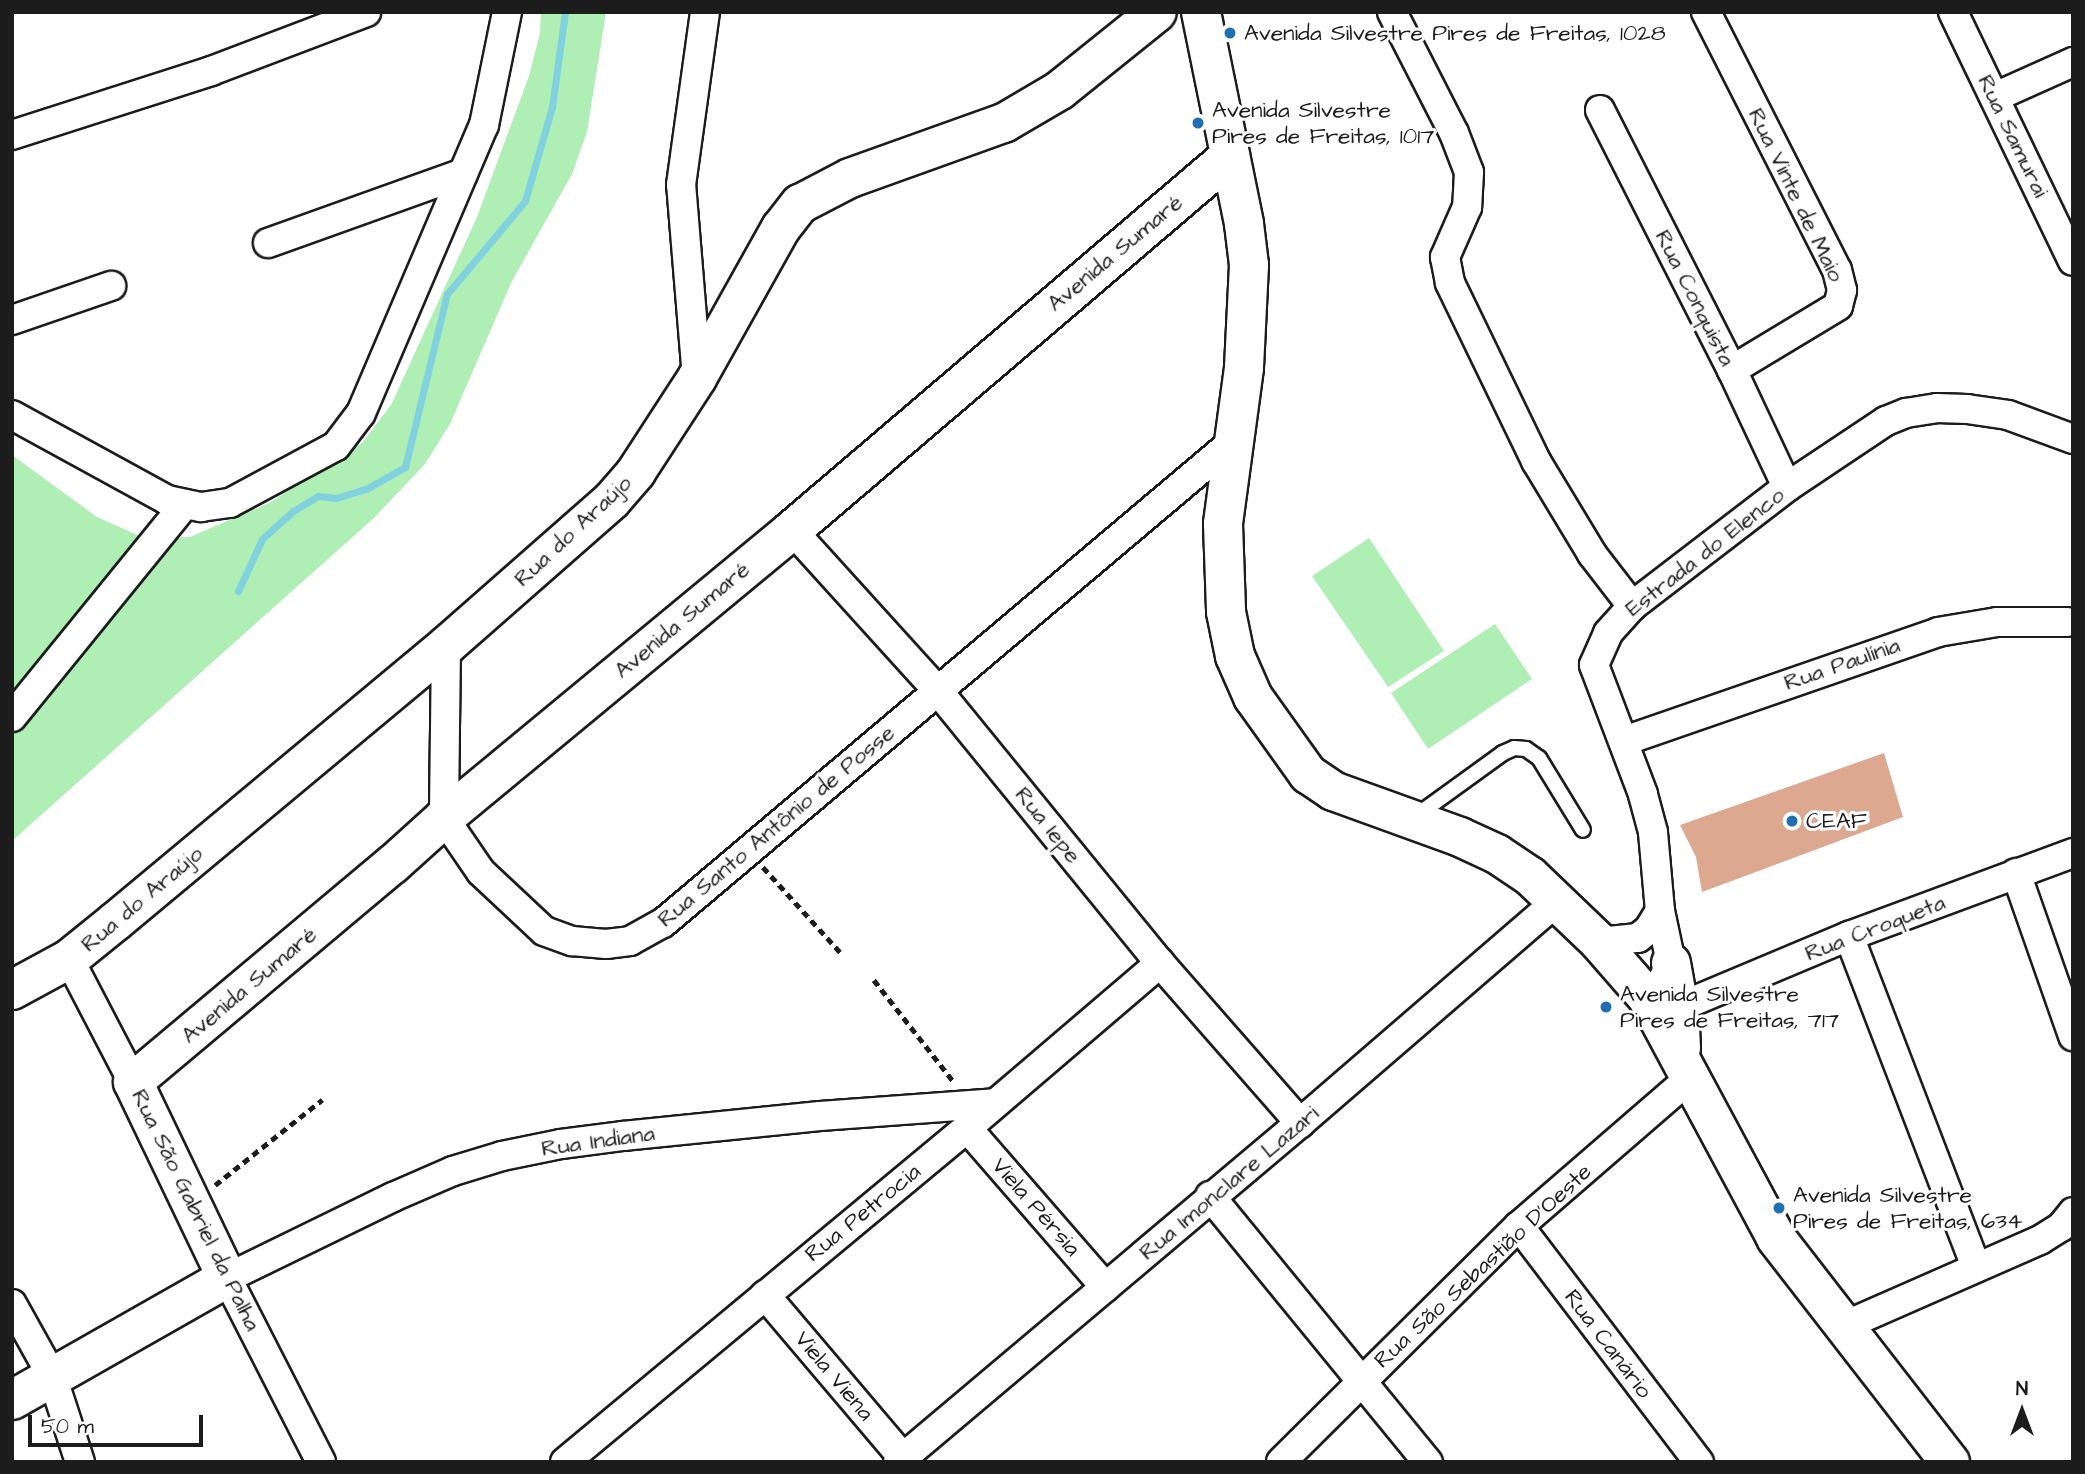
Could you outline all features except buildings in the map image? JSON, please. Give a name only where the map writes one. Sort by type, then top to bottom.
[{"type":"street","points":[[12,135],[211,71],[366,12]]},
{"type":"street","points":[[12,415],[167,500],[184,505],[201,507],[230,503],[326,455],[346,437],[361,413],[484,125],[507,12]]},
{"type":"street","points":[[697,378],[681,185],[705,12]]},
{"type":"street","name":"Rua do Araújo","points":[[12,990],[69,959],[446,646],[612,500],[636,472],[697,378],[781,228],[800,204],[850,178],[1004,123],[1060,90],[1157,12]]},
{"type":"street","points":[[1201,12],[1244,224],[1249,265],[1249,314],[1223,524],[1226,612],[1235,656],[1253,697],[1308,774],[1333,791],[1412,819],[1497,854],[1530,876],[1557,901],[1659,1005],[1740,1177],[1776,1238],[1950,1462]]},
{"type":"street","points":[[1392,12],[1454,133],[1469,172],[1467,207],[1445,257],[1450,283],[1536,461],[1592,554],[1632,606]]},
{"type":"street","name":"Rua Vinte de Maio","points":[[1706,12],[1837,270],[1842,290],[1838,306],[1732,370]]},
{"type":"street","name":"Rua Samurai","points":[[1953,12],[2073,261]]},
{"type":"street","points":[[1995,97],[2073,62]]},
{"type":"street","name":"Rua Conquista","points":[[1600,110],[1732,370],[1787,487]]},
{"type":"street","name":"Avenida Sumaré","points":[[133,1082],[392,865],[444,818],[792,530],[1230,156]]},
{"type":"street","points":[[268,243],[463,173]]},
{"type":"street","points":[[12,320],[111,286]]},
{"type":"street","name":"Estrada do Elenco","points":[[1671,963],[1660,911],[1653,832],[1624,741],[1594,665],[1608,633],[1632,606],[1787,487],[1886,421],[1916,411],[1967,408],[2008,415],[2073,439]]},
{"type":"street","name":"Rua Santo Antônio de Posse","points":[[444,818],[481,872],[513,905],[544,931],[572,940],[606,944],[630,941],[663,923],[1234,442]]},
{"type":"street","points":[[12,717],[184,505]]},
{"type":"street","name":"Rua Iepe","points":[[792,530],[938,691],[1160,963],[1300,1123]]},
{"type":"street","name":"Rua Paulínia","points":[[1624,741],[1938,632],[1997,622],[2067,622]]},
{"type":"street","points":[[444,818],[446,646]]},
{"type":"street","name":"Rua Croqueta","points":[[1659,1005],[2073,853]]},
{"type":"street","points":[[2016,873],[2073,1036]]},
{"type":"street","name":"Rua Imonclare Lazari","points":[[900,1460],[962,1410],[1210,1196],[1300,1123],[1557,901]]},
{"type":"street","points":[[1599,942],[1638,938],[1645,934],[1660,911]]},
{"type":"street","points":[[1849,936],[1976,1266]]},
{"type":"street","name":"Rua São Gabriel da Palha","points":[[69,959],[133,1082],[321,1462]]},
{"type":"street","name":"Rua Petrocia","points":[[565,1462],[978,1112],[1160,963]]},
{"type":"street","points":[[1659,1005],[1671,963]]},
{"type":"street","name":"Rua São Sebastião D'Oeste","points":[[1281,1462],[1362,1379],[1686,1067]]},
{"type":"street","name":"Rua Indiana","points":[[228,1278],[393,1197],[453,1171],[502,1156],[561,1144],[623,1136],[820,1116],[978,1112]]},
{"type":"street","name":"Viela Pérsia","points":[[978,1112],[1105,1287]]},
{"type":"street","points":[[1210,1196],[1428,1462]]},
{"type":"street","points":[[1844,1326],[2040,1240],[2061,1227],[2073,1212]]},
{"type":"street","name":"Rua Canário","points":[[1519,1226],[1699,1462]]},
{"type":"street","points":[[12,1400],[228,1278]]},
{"type":"street","name":"Viela Viena","points":[[765,1295],[900,1460]]},
{"type":"street","points":[[12,1304],[52,1376],[80,1462]]},
{"type":"lane","points":[[1412,819],[1503,753],[1514,748],[1527,750],[1539,758],[1583,830]]},
{"type":"path","points":[[749,851],[840,952]]},
{"type":"path","points":[[874,980],[978,1112]]},
{"type":"path","points":[[193,1203],[322,1100]]},
{"type":"green space","points":[[541,12],[606,12],[587,132],[572,174],[512,281],[450,424],[425,464],[374,518],[12,841],[12,455],[97,517],[142,537],[190,537],[269,503],[362,443],[391,405],[477,217],[529,76],[540,33]]},
{"type":"green space","points":[[1369,538],[1444,651],[1388,687],[1312,576]]},
{"type":"green space","points":[[1495,624],[1532,679],[1428,749],[1391,693]]},
{"type":"waterway","points":[[238,591],[262,539],[293,511],[318,496],[336,498],[366,489],[405,467],[447,294],[525,201],[552,107],[565,12]]},
{"type":"place","name":"Avenida Silvestre Pires de Freitas, 1028","points":[[1230,33]]},
{"type":"place","name":"Avenida Silvestre Pires de Freitas, 1017","points":[[1198,123]]},
{"type":"place","name":"CEAF","points":[[1792,821]]},
{"type":"place","name":"Avenida Silvestre Pires de Freitas, 717","points":[[1606,1007]]},
{"type":"place","name":"Avenida Silvestre Pires de Freitas, 634","points":[[1779,1208]]}]
